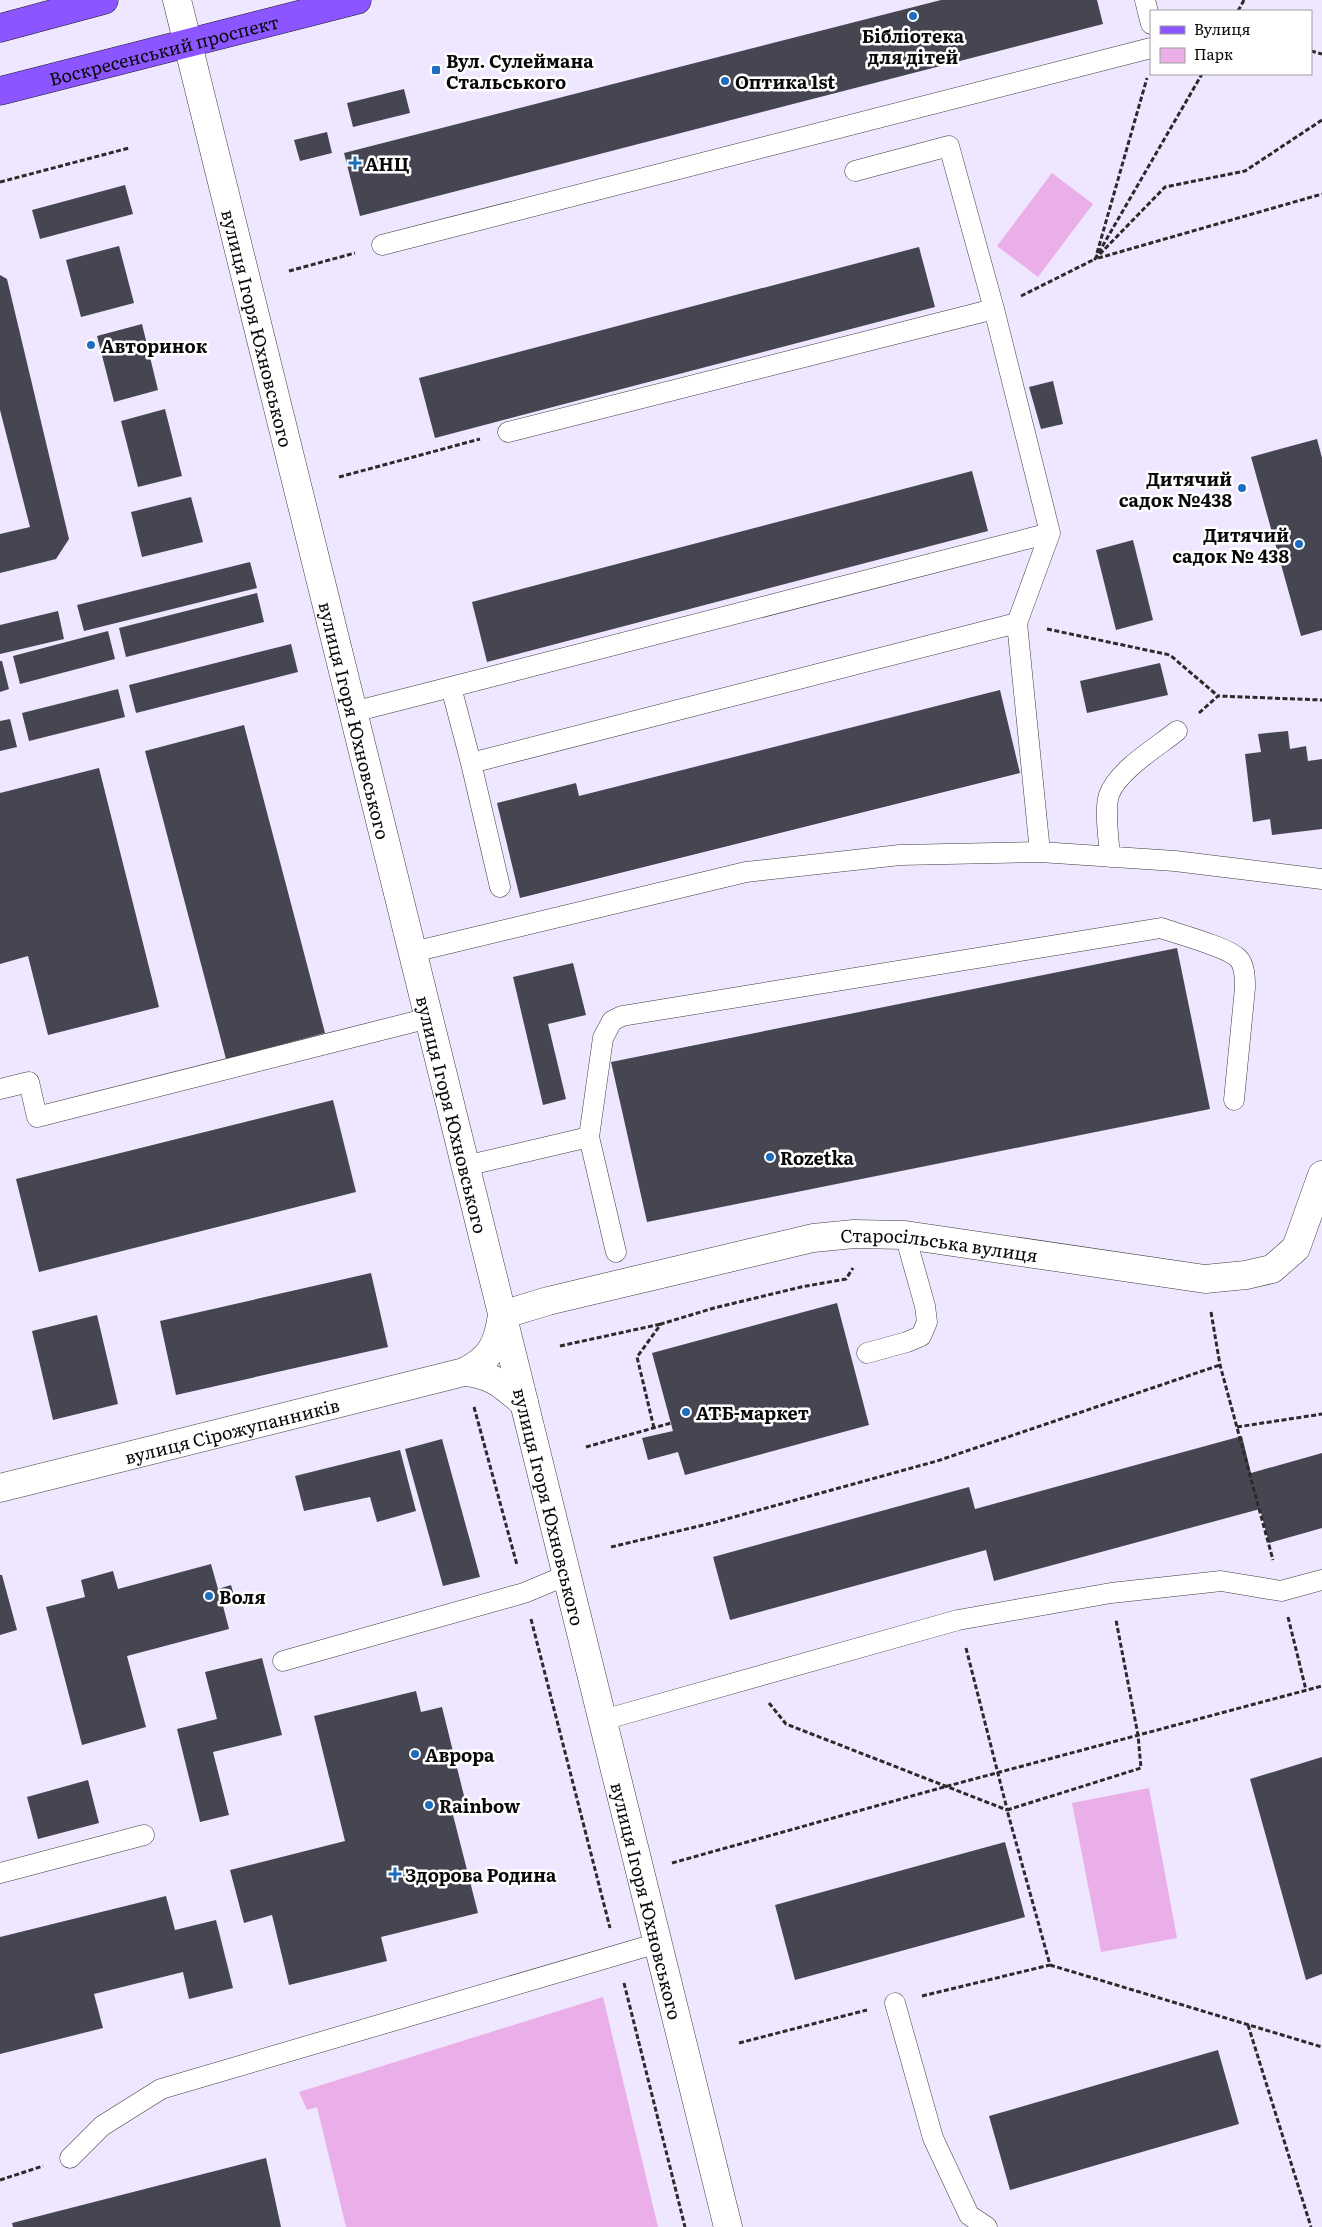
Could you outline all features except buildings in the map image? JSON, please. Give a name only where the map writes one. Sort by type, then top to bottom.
[{"type":"main road","points":[[0,28],[104,0]]},
{"type":"main road","name":"Воскресенський проспект","points":[[0,91],[357,0]]},
{"type":"street","name":"вулиця Ігоря Юхновського","points":[[178,0],[728,2227]]},
{"type":"street","name":"Старосільська вулиця","points":[[502,1315],[548,1301],[813,1238],[854,1234],[905,1235],[1205,1280],[1246,1275],[1272,1269],[1296,1248],[1322,1175]]},
{"type":"street","name":"вулиця Сірожупанників","points":[[0,1488],[464,1372],[477,1366],[490,1353],[499,1336],[502,1315]]},
{"type":"street","name":"вулиця Сірожупанників","points":[[464,1372],[479,1373],[496,1380],[524,1402]]},
{"type":"lane","points":[[1145,0],[1150,20]]},
{"type":"lane","points":[[382,246],[1150,48]]},
{"type":"lane","points":[[856,171],[949,146],[994,309],[1050,533],[1017,623],[1040,852]]},
{"type":"lane","points":[[508,432],[994,309]]},
{"type":"lane","points":[[353,712],[1050,533]]},
{"type":"lane","points":[[471,763],[1017,623]]},
{"type":"lane","points":[[451,687],[500,887]]},
{"type":"lane","points":[[1110,857],[1108,808],[1109,795],[1114,785],[1123,774],[1177,731]]},
{"type":"lane","points":[[413,952],[746,872],[900,855],[1040,852],[1175,862],[1322,879]]},
{"type":"lane","points":[[616,1252],[589,1137],[603,1038],[612,1021],[622,1016],[1161,928],[1225,951],[1239,958],[1245,972],[1234,1100]]},
{"type":"lane","points":[[0,1089],[29,1082],[37,1117],[429,1018]]},
{"type":"lane","points":[[465,1166],[589,1137]]},
{"type":"lane","points":[[867,1353],[907,1342],[921,1336],[927,1322],[905,1235]]},
{"type":"lane","points":[[283,1660],[524,1593],[567,1576]]},
{"type":"lane","points":[[602,1720],[958,1620],[1111,1592],[1221,1581],[1281,1591],[1322,1580]]},
{"type":"lane","points":[[0,1873],[144,1835]]},
{"type":"lane","points":[[70,2158],[102,2126],[161,2089],[658,1943]]},
{"type":"lane","points":[[895,2003],[933,2138],[970,2215],[987,2227]]},
{"type":"path","points":[[1095,259],[1148,75]]},
{"type":"path","points":[[1095,259],[1201,75]]},
{"type":"path","points":[[1095,259],[1165,187],[1245,171],[1322,120]]},
{"type":"path","points":[[0,182],[129,148]]},
{"type":"path","points":[[994,309],[1095,259],[1322,194]]},
{"type":"path","points":[[289,270],[382,246]]},
{"type":"path","points":[[339,477],[508,432]]},
{"type":"path","points":[[1017,623],[1170,655],[1218,696],[1322,700]]},
{"type":"path","points":[[1177,731],[1218,696]]},
{"type":"path","points":[[560,1346],[661,1324],[733,1303],[846,1279],[876,1234]]},
{"type":"path","points":[[1205,1280],[1220,1365],[1306,1690]]},
{"type":"path","points":[[654,1428],[637,1357],[661,1324]]},
{"type":"path","points":[[612,1547],[712,1523],[936,1461],[1220,1365]]},
{"type":"path","points":[[472,1402],[524,1593],[685,2227]]},
{"type":"path","points":[[1237,1427],[1322,1414]]},
{"type":"path","points":[[586,1447],[671,1424]]},
{"type":"path","points":[[749,1680],[786,1724],[1007,1810],[1141,1768],[1138,1735],[1111,1592]]},
{"type":"path","points":[[958,1620],[1007,1810],[1050,1965]]},
{"type":"path","points":[[640,1872],[997,1772],[1322,1686]]},
{"type":"path","points":[[739,2042],[1050,1965],[1322,2046]]},
{"type":"path","points":[[1248,2024],[1311,2227]]},
{"type":"path","points":[[0,2180],[70,2158]]},
{"type":"green space","points":[[1052,173],[1093,204],[1038,277],[997,246]]},
{"type":"green space","points":[[1149,1788],[1177,1938],[1101,1952],[1072,1803]]},
{"type":"green space","points":[[603,1997],[658,2227],[346,2227],[317,2107],[307,2110],[299,2092]]},
{"type":"place","name":"Бібліотека для дітей","points":[[913,16]]},
{"type":"place","name":"Вул. Сулеймана Стальського","points":[[436,70]]},
{"type":"place","name":"Оптика 1st","points":[[725,81]]},
{"type":"place","name":"АНЦ","points":[[355,163]]},
{"type":"place","name":"Авторинок","points":[[91,345]]},
{"type":"place","name":"Дитячий садок №438","points":[[1242,488]]},
{"type":"place","name":"Дитячий садок № 438","points":[[1299,544]]},
{"type":"place","name":"Rozetka","points":[[770,1157]]},
{"type":"place","name":"АТБ-маркет","points":[[686,1412]]},
{"type":"place","name":"Воля","points":[[209,1596]]},
{"type":"place","name":"Аврора","points":[[415,1754]]},
{"type":"place","name":"Rainbow","points":[[429,1805]]},
{"type":"place","name":"Здорова Родина","points":[[395,1874]]}]
